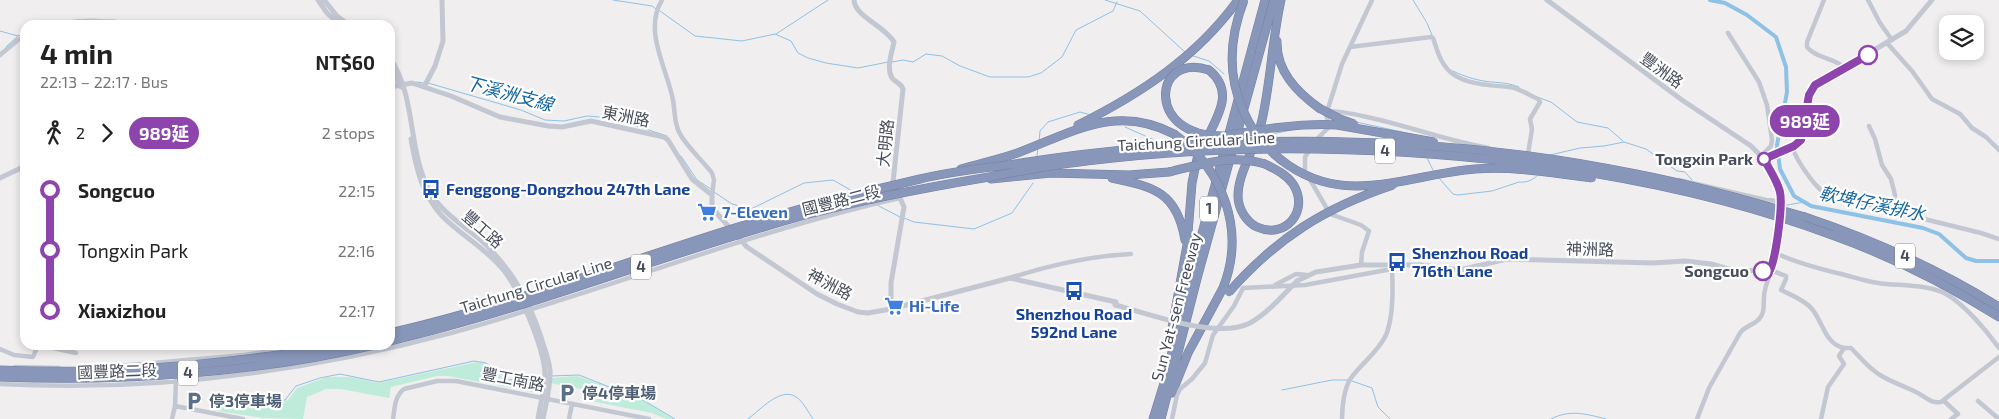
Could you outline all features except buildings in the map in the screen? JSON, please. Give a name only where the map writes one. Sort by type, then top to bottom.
[{"type":"highway","points":[[1036,146],[1105,112],[1169,71],[1210,36],[1238,0]]},
{"type":"highway","points":[[1244,0],[1235,24],[1233,37],[1232,62],[1234,81],[1245,116],[1266,147],[1294,169],[1330,183],[1356,186],[1492,168],[1565,174],[1694,197],[1832,235]]},
{"type":"highway","name":"Sun Yat-sen Freeway","points":[[1153,419],[1165,380],[1190,278],[1265,0]]},
{"type":"highway","name":"Sun Yat-sen Freeway","points":[[1162,419],[1203,256],[1274,0]]},
{"type":"highway","points":[[931,187],[1051,173],[1147,175],[1219,160],[1250,160],[1265,164],[1287,177],[1293,183],[1299,199],[1298,213],[1288,225],[1272,231],[1262,230],[1253,226],[1242,212],[1238,196],[1240,182],[1262,123],[1281,0]]},
{"type":"highway","points":[[1278,14],[1276,47],[1283,69],[1293,86],[1306,98],[1340,119],[1389,135]]},
{"type":"highway","points":[[1165,380],[1187,245],[1192,183],[1196,166],[1223,101],[1222,86],[1215,75],[1209,70],[1194,67],[1181,70],[1171,78],[1165,90],[1165,100],[1170,115],[1183,126],[1195,132],[1215,136],[1225,136],[1296,124],[1338,125],[1430,142],[1515,150],[1636,170],[1698,184],[1771,204],[1805,217]]},
{"type":"highway","points":[[925,178],[1016,153],[1097,123],[1122,120],[1155,125],[1179,138],[1194,150],[1219,184],[1227,203],[1231,220],[1233,250],[1226,290]]},
{"type":"highway","name":"Taichung Circular Line","points":[[395,331],[483,310],[741,226],[925,178],[1063,157],[1173,145],[1320,142],[1403,145],[1498,153],[1634,173],[1694,187],[1805,217],[1850,232],[1909,258],[1971,290],[1999,307]]},
{"type":"highway","name":"Taichung Circular Line","points":[[395,340],[485,317],[806,215],[892,194],[1064,164],[1172,153],[1239,150],[1404,152],[1564,168],[1655,184],[1746,206],[1877,252],[1930,277],[1999,317]]},
{"type":"highway","points":[[1051,173],[1103,176],[1139,184],[1158,191],[1172,204],[1179,215],[1185,241],[1184,259]]},
{"type":"highway","points":[[1162,419],[1178,376],[1197,336],[1226,290],[1280,242],[1311,221],[1357,198],[1418,178]]},
{"type":"highway","name":"4","points":[[0,368],[106,371],[173,366],[306,350]]},
{"type":"highway","name":"4","points":[[0,378],[107,378],[212,371],[352,350]]},
{"type":"street","points":[[318,0],[336,20]]},
{"type":"street","points":[[324,0],[342,20]]},
{"type":"street","points":[[424,87],[435,66],[443,41],[442,0]]},
{"type":"street","points":[[662,0],[656,14],[655,31],[673,100],[677,127],[682,138],[713,175],[712,195]]},
{"type":"street","name":"大明路","points":[[854,0],[857,10],[890,35],[894,42],[890,73],[903,89],[893,182],[904,207],[891,283],[891,309]]},
{"type":"street","points":[[1361,265],[1362,252],[1369,231],[1361,225],[1330,214],[1315,192],[1305,171],[1306,157],[1315,141],[1330,126],[1323,109],[1354,35],[1366,17],[1366,12],[1372,0]]},
{"type":"street","name":"豐洲路","points":[[1547,0],[1682,100],[1751,146],[1764,157]]},
{"type":"street","points":[[1824,0],[1807,42],[1807,47],[1811,52],[1845,68]]},
{"type":"street","points":[[1868,0],[1889,42],[1932,99],[1960,114],[1972,128],[1986,137],[1999,150]]},
{"type":"street","points":[[1764,157],[1798,144],[1803,135],[1809,95],[1818,83],[1908,30],[1932,0]]},
{"type":"street","points":[[1728,34],[1759,82],[1767,105],[1772,142],[1764,157]]},
{"type":"street","points":[[1350,48],[1431,37],[1443,63],[1450,72],[1475,83],[1496,87],[1512,87],[1538,99],[1540,102],[1530,119],[1532,129],[1528,154]]},
{"type":"street","points":[[0,55],[20,39]]},
{"type":"street","name":"豐工路","points":[[395,69],[402,84],[416,164],[426,192],[443,217],[502,267],[529,310],[548,360],[543,419]]},
{"type":"street","name":"豐工路","points":[[395,73],[402,84]]},
{"type":"street","name":"東洲路","points":[[395,86],[412,84],[424,87],[451,96],[500,118],[562,127],[591,122],[659,135],[668,140],[692,179],[712,195]]},
{"type":"street","points":[[1323,109],[1343,111],[1421,130],[1465,144],[1696,183],[1766,200],[1780,200]]},
{"type":"street","points":[[1869,126],[1875,139],[1882,165],[1891,180],[1895,195],[1895,210]]},
{"type":"street","points":[[1791,148],[1804,169],[1822,191],[1831,198],[1895,210],[1904,214],[1982,232],[1999,239]]},
{"type":"street","points":[[1697,419],[1709,388],[1740,332],[1760,318],[1764,308],[1764,292],[1776,252],[1780,200],[1778,187],[1764,157]]},
{"type":"street","points":[[0,178],[20,168]]},
{"type":"street","points":[[395,331],[521,295],[728,227],[893,182]]},
{"type":"street","name":"神洲路","points":[[712,195],[712,208],[740,241],[806,287],[850,310],[868,313],[891,309],[1010,278],[1092,297],[1204,328],[1232,329],[1241,327],[1258,318],[1307,275],[1361,265],[1460,270],[1504,259],[1653,263],[1685,261],[1711,264],[1736,271],[1770,270]]},
{"type":"street","name":"國豐路二段","points":[[395,347],[529,310],[801,223],[900,198]]},
{"type":"street","points":[[1776,252],[1791,260],[1864,280],[1944,292],[1988,332],[1999,348]]},
{"type":"street","points":[[1010,278],[1070,260],[1105,255],[1131,254]]},
{"type":"street","points":[[1172,419],[1177,394],[1205,363],[1213,335],[1234,306],[1240,291],[1246,287],[1305,285],[1392,267],[1389,325],[1385,336],[1377,348],[1350,379],[1341,418]]},
{"type":"street","points":[[1770,270],[1786,276],[1781,290],[1812,308],[1827,336],[1838,346],[1851,348],[1881,376],[1916,392],[1931,402],[1944,401],[1999,357]]},
{"type":"street","points":[[1275,285],[1294,275],[1307,275]]},
{"type":"street","points":[[1821,419],[1828,388],[1844,364],[1839,356],[1844,348]]},
{"type":"street","points":[[0,349],[14,356],[33,357],[36,350]]},
{"type":"street","points":[[65,350],[76,352]]},
{"type":"street","points":[[0,368],[73,368],[174,362],[278,350]]},
{"type":"street","name":"國豐路二段","points":[[0,384],[92,385],[221,377],[334,360],[380,350]]},
{"type":"street","points":[[172,419],[175,406],[176,381],[174,362]]},
{"type":"street","name":"豐工南路","points":[[393,419],[397,396],[400,392],[404,389],[437,381],[456,382],[649,419]]},
{"type":"street","name":"豐工路","points":[[538,419],[544,398]]},
{"type":"street","points":[[1944,401],[1958,414],[1952,419]]},
{"type":"street","points":[[1978,401],[1998,419]]},
{"type":"street","points":[[569,419],[572,404]]},
{"type":"street","points":[[175,406],[243,419]]},
{"type":"green space","points":[[477,362],[490,365],[507,382],[541,377],[539,389],[532,392],[448,376],[437,376],[391,387],[389,398],[341,389],[326,389],[307,397],[303,419],[263,418],[213,410],[218,405],[235,408],[258,400],[283,402],[288,400],[297,388],[327,377],[351,377],[378,383]]},
{"type":"green space","points":[[577,376],[638,397],[673,419],[585,400],[587,390],[550,383],[551,378]]},
{"type":"waterway","points":[[613,0],[652,6],[656,9]]},
{"type":"waterway","points":[[776,34],[828,0]]},
{"type":"waterway","points":[[1105,0],[1140,11],[1185,52]]},
{"type":"waterway","points":[[1413,0],[1432,35]]},
{"type":"waterway","name":"軟埤仔溪排水","points":[[1710,0],[1725,3],[1747,15],[1776,37],[1786,67],[1787,92],[1777,145],[1780,169],[1794,196],[1811,206],[1923,228],[1939,234],[1966,258],[1976,261],[1999,261]]},
{"type":"waterway","points":[[892,62],[903,60],[913,62],[926,54],[942,56],[960,66],[990,77],[1028,77],[1041,73],[1062,57],[1076,30],[1113,11],[1117,2]]},
{"type":"waterway","points":[[660,11],[695,36],[742,41],[775,34],[791,41],[798,53],[826,63],[858,68],[888,62]]},
{"type":"waterway","name":"下溪洲支線","points":[[101,20],[115,20]]},
{"type":"waterway","name":"下溪洲支線","points":[[0,31],[20,35]]},
{"type":"waterway","points":[[6,47],[18,36]]},
{"type":"waterway","points":[[1190,55],[1209,61],[1224,74]]},
{"type":"waterway","points":[[1453,71],[1477,80],[1519,87]]},
{"type":"waterway","name":"下溪洲支線","points":[[416,82],[424,83]]},
{"type":"waterway","name":"下溪洲支線","points":[[428,83],[521,110],[545,120],[564,121],[587,116],[612,118],[667,136]]},
{"type":"waterway","points":[[1540,98],[1551,102],[1577,122],[1608,128],[1623,141]]},
{"type":"waterway","name":"下溪洲支線","points":[[1039,142],[1040,131],[1048,122],[1080,112],[1091,115]]},
{"type":"waterway","name":"下溪洲支線","points":[[1356,122],[1416,135]]},
{"type":"waterway","name":"下溪洲支線","points":[[1125,127],[1161,143]]},
{"type":"waterway","name":"下溪洲支線","points":[[1263,136],[1296,129]]},
{"type":"waterway","name":"下溪洲支線","points":[[1239,138],[1252,137]]},
{"type":"waterway","name":"下溪洲支線","points":[[1550,155],[1580,148],[1624,142],[1646,149],[1677,171],[1685,172],[1692,180]]},
{"type":"waterway","name":"下溪洲支線","points":[[1037,156],[1038,148]]},
{"type":"waterway","name":"下溪洲支線","points":[[681,156],[697,180],[711,189]]},
{"type":"waterway","name":"下溪洲支線","points":[[1427,158],[1434,172]]},
{"type":"waterway","name":"下溪洲支線","points":[[1438,177],[1453,194],[1458,195],[1492,191],[1533,179],[1539,173]]},
{"type":"waterway","name":"下溪洲支線","points":[[714,192],[732,204],[751,209],[804,183],[833,180],[854,192]]},
{"type":"waterway","name":"下溪洲支線","points":[[904,218],[914,222],[974,229],[1012,213],[1033,183]]},
{"type":"waterway","name":"下溪洲支線","points":[[1782,206],[1804,202]]},
{"type":"waterway","name":"下溪洲支線","points":[[877,205],[900,217]]},
{"type":"waterway","points":[[230,406],[237,406],[253,399],[285,400],[296,386],[340,374],[379,382],[474,361],[486,363],[509,380],[542,376]]},
{"type":"waterway","points":[[551,376],[579,375],[631,393],[675,419]]},
{"type":"waterway","points":[[1282,390],[1332,380],[1348,380]]},
{"type":"waterway","points":[[1352,381],[1372,388],[1378,407],[1390,419]]},
{"type":"waterway","points":[[748,419],[770,401],[790,394],[801,401],[813,419]]},
{"type":"waterway","points":[[1551,419],[1571,413],[1606,419]]},
{"type":"bus line","name":"989延","points":[[1763,271],[1770,270],[1776,252],[1780,198],[1778,187],[1764,159],[1798,144],[1801,140],[1809,95],[1815,85],[1868,55]]},
{"type":"place","name":"Tongxin Park","points":[[1764,159]]},
{"type":"place","name":"Fenggong-Dongzhou 247th Lane","points":[[431,189]]},
{"type":"place","name":"7-Eleven","points":[[707,212]]},
{"type":"place","name":"Shenzhou Road 716th Lane","points":[[1397,262]]},
{"type":"place","name":"Songcuo","points":[[1763,271]]},
{"type":"place","name":"Shenzhou Road 592nd Lane","points":[[1074,291]]},
{"type":"place","name":"Hi-Life","points":[[894,306]]},
{"type":"place","name":"停4停車場","points":[[567,393]]},
{"type":"place","name":"停3停車場","points":[[194,401]]}]
